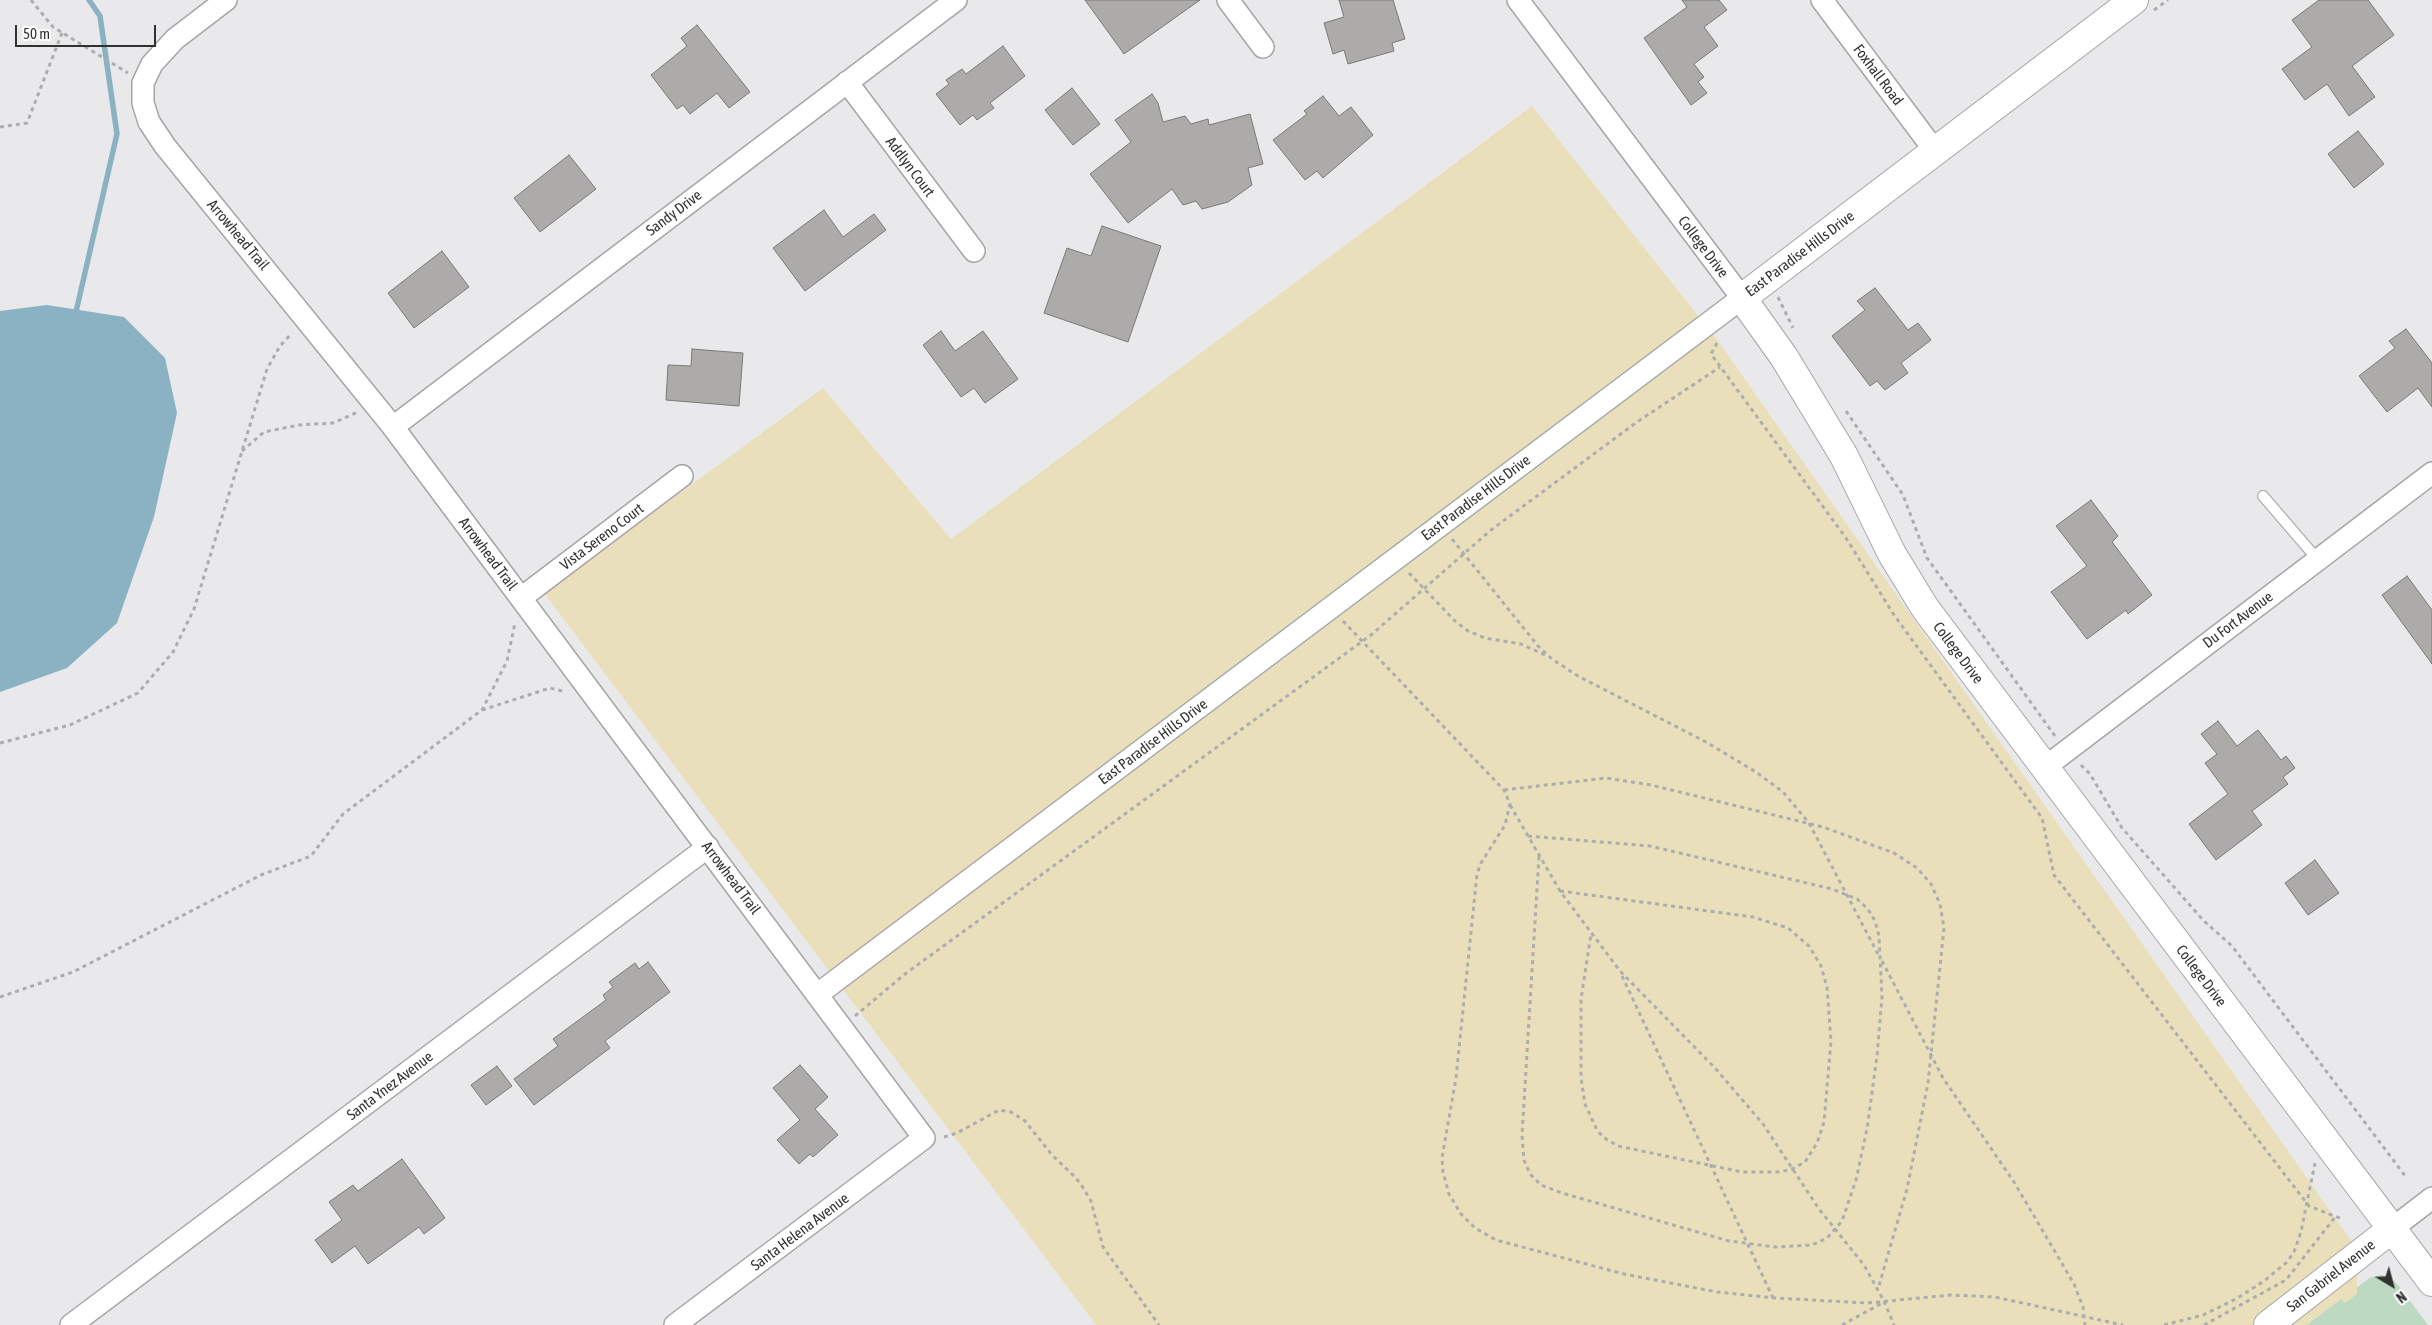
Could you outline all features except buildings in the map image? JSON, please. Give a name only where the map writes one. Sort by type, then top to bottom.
[{"type":"main road","name":"East Paradise Hills Drive","points":[[1742,298],[2134,0]]},
{"type":"main road","name":"College Drive","points":[[1742,298],[1784,357],[1844,456],[1906,580],[1941,630],[2432,1282]]},
{"type":"main road","name":"San Gabriel Avenue","points":[[2268,1325],[2393,1228]]},
{"type":"street","points":[[143,83],[152,64],[162,51],[226,0]]},
{"type":"street","name":"Sandy Drive","points":[[393,427],[956,0]]},
{"type":"street","points":[[1228,0],[1263,47]]},
{"type":"street","name":"College Drive","points":[[1518,0],[1742,298]]},
{"type":"street","name":"Foxhall Road","points":[[1822,0],[1935,151]]},
{"type":"street","name":"Addlyn Court","points":[[847,82],[974,252]]},
{"type":"street","name":"Arrowhead Trail","points":[[143,83],[143,103],[149,122],[165,146],[306,317],[393,427],[924,1138]]},
{"type":"street","name":"East Paradise Hills Drive","points":[[818,994],[1742,298]]},
{"type":"street","name":"Du Fort Avenue","points":[[2044,768],[2432,473]]},
{"type":"street","name":"Vista Sereno Court","points":[[521,598],[682,476]]},
{"type":"street","name":"Santa Ynez Avenue","points":[[71,1325],[708,847]]},
{"type":"street","name":"Santa Helena Avenue","points":[[675,1325],[924,1138]]},
{"type":"street","points":[[2393,1228],[2432,1198]]},
{"type":"lane","points":[[2264,496],[2318,560]]},
{"type":"path","points":[[32,0],[52,27],[143,83]]},
{"type":"path","points":[[0,127],[27,123],[62,33]]},
{"type":"path","points":[[0,742],[70,725],[138,693],[174,652],[194,609],[267,369],[280,346],[306,317]]},
{"type":"path","points":[[1718,341],[1711,354],[1846,538],[1894,615],[2042,818],[2054,875],[2307,1203],[2342,1219]]},
{"type":"path","points":[[848,1022],[905,974],[1363,641],[1491,530],[1637,422],[1720,367]]},
{"type":"path","points":[[242,452],[264,432],[299,425],[333,423],[351,416],[373,401]]},
{"type":"path","points":[[1441,525],[1538,646],[1552,658],[1578,676],[1706,742],[1756,772],[1783,792],[1809,823],[1959,1105],[2014,1182],[2065,1268],[2080,1296],[2085,1325]]},
{"type":"path","points":[[1396,559],[1468,631],[1485,638],[1521,644],[1552,658]]},
{"type":"path","points":[[482,710],[507,661],[521,598]]},
{"type":"path","points":[[1331,608],[1504,790],[1510,804],[1560,891],[1591,934],[1620,971],[1715,1068],[1753,1111],[1792,1169],[1864,1265],[1884,1301],[1894,1325]]},
{"type":"path","points":[[0,997],[73,972],[261,875],[311,856],[343,814],[482,710],[550,688],[598,700]]},
{"type":"path","points":[[1504,790],[1613,779],[1651,785],[1809,823],[1894,853],[1917,868],[1931,884],[1940,904],[1944,928],[1932,1057],[1907,1189],[1878,1290]]},
{"type":"path","points":[[1510,804],[1505,825],[1481,862],[1477,874],[1456,1078],[1442,1158],[1445,1184],[1454,1204],[1475,1228],[1496,1240],[1624,1274],[1717,1292],[1772,1298],[1867,1303],[1951,1295],[1995,1297],[2123,1325]]},
{"type":"path","points":[[1528,836],[1650,846],[1847,895],[1860,901],[1873,915],[1879,936],[1881,1018],[1867,1129],[1849,1204],[1836,1230],[1827,1238],[1812,1245],[1776,1247],[1729,1241],[1546,1188],[1534,1180],[1526,1168],[1522,1135],[1539,856]]},
{"type":"path","points":[[1560,891],[1754,917],[1788,928],[1809,946],[1821,966],[1828,987],[1830,1011],[1830,1065],[1826,1107],[1817,1144],[1810,1157],[1792,1169],[1756,1174],[1618,1146],[1603,1137],[1593,1124],[1582,1093],[1580,1051],[1582,999],[1591,934]]},
{"type":"path","points":[[1620,971],[1772,1298]]},
{"type":"path","points":[[924,1138],[950,1136],[998,1110],[1018,1116],[1082,1186],[1091,1201],[1103,1247],[1159,1325]]},
{"type":"path","points":[[2164,1325],[2189,1320],[2220,1307],[2274,1274],[2287,1262],[2294,1252],[2301,1232],[2321,1134]]},
{"type":"path","points":[[2204,1325],[2286,1280],[2336,1216]]},
{"type":"path","points":[[1842,1325],[1884,1301]]},
{"type":"green space","points":[[2381,1275],[2390,1277],[2398,1285],[2428,1325],[2306,1325],[2371,1277]]},
{"type":"sand","points":[[1532,106],[1718,341],[2357,1249],[2357,1294],[2345,1303],[2341,1299],[2306,1325],[1096,1325],[544,593],[823,388],[951,539]]},
{"type":"water","points":[[47,305],[124,317],[165,358],[177,413],[154,517],[117,623],[67,668],[0,692],[0,311]]},
{"type":"waterway","points":[[75,316],[117,134],[100,16],[89,0]]}]
